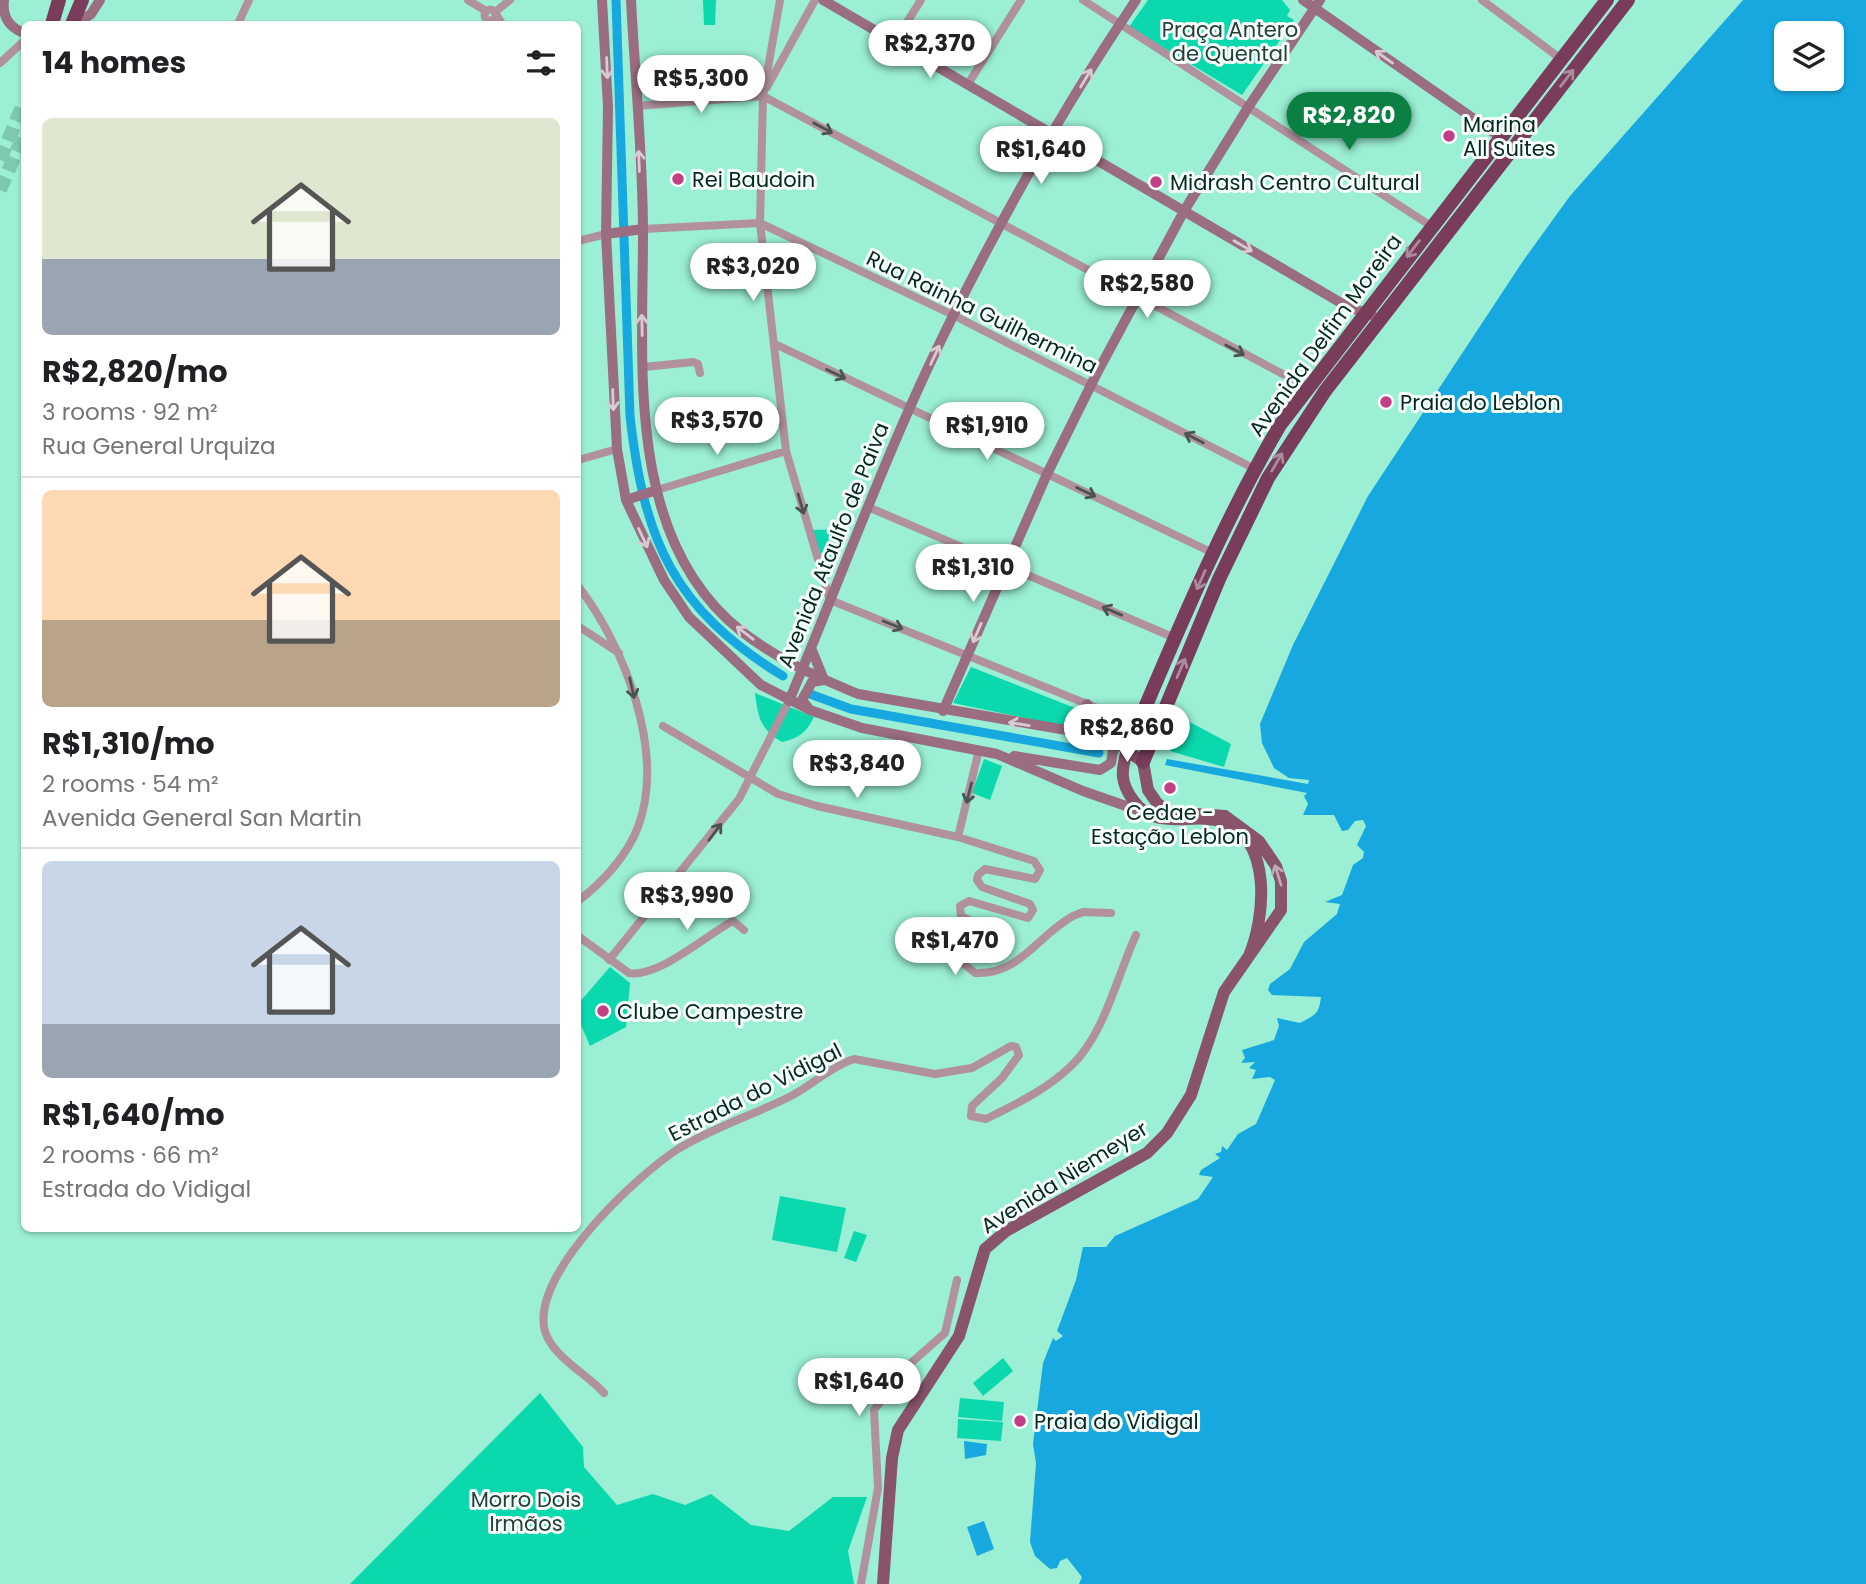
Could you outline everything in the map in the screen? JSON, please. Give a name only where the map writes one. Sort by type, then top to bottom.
[{"type":"highway","points":[[53,21],[60,0]]},
{"type":"highway","points":[[75,21],[82,0]]},
{"type":"highway","name":"Avenida Delfim Moreira","points":[[1127,750],[1213,554],[1255,469],[1307,387],[1607,0]]},
{"type":"highway","name":"Avenida Delfim Moreira","points":[[1143,762],[1219,579],[1268,478],[1307,415],[1628,0]]},
{"type":"highway","points":[[1465,209],[1466,196],[1503,146],[1500,137]]},
{"type":"main road","points":[[4,0],[5,17],[14,28],[21,32]]},
{"type":"main road","points":[[79,21],[91,14],[100,0]]},
{"type":"main road","points":[[602,0],[608,107],[606,234],[617,449],[626,500],[664,580],[689,617],[761,685],[810,710],[862,728],[997,754],[1100,770],[1111,763],[1113,751],[1109,739]]},
{"type":"main road","points":[[631,0],[643,229],[644,368],[650,451],[657,491],[676,547],[702,589],[742,632],[802,670],[858,694],[1109,739],[1143,762],[1148,790],[1163,807],[1179,814],[1225,816],[1259,841],[1276,866],[1283,899],[1272,905],[1262,897]]},
{"type":"main road","points":[[823,0],[1363,313],[1373,316],[1385,313]]},
{"type":"main road","name":"Avenida Ataulfo de Paiva","points":[[789,701],[868,507],[953,315],[1052,133],[1136,0]]},
{"type":"main road","points":[[1303,0],[1318,4],[1500,137]]},
{"type":"main road","points":[[943,710],[1047,474],[1090,386],[1184,211],[1249,106],[1318,4]]},
{"type":"main road","points":[[606,234],[643,229]]},
{"type":"main road","points":[[626,500],[657,491]]},
{"type":"main road","points":[[811,648],[824,680]]},
{"type":"main road","points":[[810,710],[802,700],[807,687],[811,681],[824,680]]},
{"type":"main road","points":[[1086,734],[1095,722],[1087,704]]},
{"type":"main road","name":"Avenida Delfim Moreira","points":[[1127,750],[1122,770],[1128,793],[1146,813]]},
{"type":"main road","points":[[997,754],[1083,792],[1146,813]]},
{"type":"main road","name":"Avenida Niemeyer","points":[[1146,813],[1161,819],[1214,820],[1232,827],[1252,853],[1262,897],[1259,926],[1249,956]]},
{"type":"main road","name":"Avenida Niemeyer","points":[[883,1584],[892,1458],[898,1430],[955,1343],[985,1249],[1006,1231],[1127,1165],[1158,1143],[1177,1122],[1191,1095],[1224,992],[1276,921],[1283,899]]},
{"type":"main road","name":"Avenida Niemeyer","points":[[886,1555],[891,1584]]},
{"type":"street","points":[[239,21],[249,0]]},
{"type":"street","points":[[468,0],[487,17],[510,0]]},
{"type":"street","points":[[780,0],[763,96],[760,223],[786,451],[830,600],[1154,731]]},
{"type":"street","points":[[763,96],[815,0]]},
{"type":"street","points":[[895,41],[921,0]]},
{"type":"street","points":[[968,84],[1021,0]]},
{"type":"street","points":[[1083,0],[1431,226]]},
{"type":"street","points":[[1482,0],[1561,59]]},
{"type":"street","points":[[0,62],[21,44]]},
{"type":"street","points":[[637,106],[763,96],[1307,387]]},
{"type":"street","name":"Rua Rainha Guilhermina","points":[[643,229],[760,223],[953,315],[1255,469]]},
{"type":"street","points":[[581,240],[606,234]]},
{"type":"street","points":[[775,344],[1213,554]]},
{"type":"street","points":[[644,368],[693,362],[698,364],[700,373]]},
{"type":"street","points":[[581,459],[617,449]]},
{"type":"street","points":[[657,491],[786,451]]},
{"type":"street","points":[[868,507],[1175,638]]},
{"type":"street","points":[[581,591],[621,655],[631,682],[646,774],[644,804],[628,846],[602,879],[581,898]]},
{"type":"street","points":[[581,628],[621,655]]},
{"type":"street","points":[[609,960],[704,846],[751,779],[789,701]]},
{"type":"street","points":[[663,726],[778,794],[817,806],[958,837],[1027,856],[1040,870],[1035,879],[985,869],[978,875],[978,883],[982,887],[1025,901],[1033,910],[1028,918],[1022,919],[969,901],[962,903],[959,909],[961,916],[1005,935],[1007,942],[998,949],[966,940],[960,943],[956,953],[967,969],[987,973],[1007,967],[1073,916],[1083,912],[1111,913]]},
{"type":"street","points":[[958,837],[979,750]]},
{"type":"street","points":[[581,938],[629,973],[638,975],[733,922],[744,930]]},
{"type":"street","name":"Estrada do Vidigal","points":[[604,1393],[549,1342],[544,1326],[545,1308],[550,1290],[577,1245],[630,1187],[679,1149],[792,1096],[854,1059],[935,1074],[972,1068],[1016,1046],[1019,1055],[996,1084],[972,1106],[971,1116],[986,1119],[1050,1084],[1074,1063],[1099,1022],[1136,935]]},
{"type":"street","points":[[861,1584],[878,1488],[874,1410],[912,1362],[945,1333],[957,1280]]},
{"type":"green space","points":[[703,0],[716,0],[715,25],[704,25]]},
{"type":"green space","name":"Praça Antero de Quental","points":[[1148,0],[1282,0],[1290,10],[1287,16],[1294,20],[1242,95],[1129,27]]},
{"type":"green space","points":[[850,529],[832,567],[827,568],[810,530]]},
{"type":"green space","points":[[971,667],[1085,712],[1088,718],[1086,726],[1079,729],[953,703]]},
{"type":"green space","points":[[755,693],[814,717],[801,734],[782,742],[761,722]]},
{"type":"green space","points":[[1184,719],[1231,744],[1224,767],[1170,751]]},
{"type":"green space","points":[[984,759],[1002,766],[990,800],[972,793]]},
{"type":"green space","name":"Clube Campestre","points":[[610,967],[630,983],[626,1027],[590,1046],[581,1025],[581,1001]]},
{"type":"green space","points":[[780,1196],[846,1208],[837,1252],[772,1240]]},
{"type":"green space","points":[[854,1231],[867,1235],[856,1262],[844,1258]]},
{"type":"green space","points":[[1003,1358],[1013,1371],[983,1396],[973,1383]]},
{"type":"green space","name":"Morro Dois Irmãos","points":[[540,1393],[583,1447],[584,1467],[617,1505],[653,1494],[685,1505],[711,1494],[751,1525],[789,1531],[833,1497],[867,1497],[848,1551],[854,1584],[350,1584]]},
{"type":"green space","points":[[960,1398],[1004,1402],[1002,1421],[958,1417]]},
{"type":"green space","points":[[958,1419],[1003,1422],[1001,1441],[957,1438]]},
{"type":"water","points":[[1743,0],[1866,0],[1866,1584],[1079,1584],[1082,1577],[1067,1558],[1060,1561],[1057,1568],[1050,1569],[1035,1556],[1030,1542],[1036,1463],[1033,1444],[1043,1363],[1053,1338],[1056,1341],[1063,1336],[1057,1331],[1076,1280],[1083,1247],[1106,1247],[1115,1236],[1198,1199],[1213,1177],[1199,1175],[1201,1170],[1220,1158],[1215,1154],[1221,1152],[1222,1146],[1227,1150],[1238,1134],[1256,1124],[1275,1080],[1270,1077],[1252,1079],[1256,1070],[1249,1068],[1255,1062],[1241,1063],[1245,1058],[1242,1050],[1274,1040],[1279,1026],[1277,1018],[1300,1023],[1318,1010],[1321,997],[1272,995],[1268,990],[1270,984],[1290,969],[1304,942],[1337,914],[1340,904],[1325,902],[1342,895],[1353,865],[1363,858],[1364,852],[1357,845],[1366,826],[1363,820],[1355,821],[1348,830],[1342,831],[1334,815],[1303,815],[1308,804],[1304,796],[1307,793],[1165,765],[1167,759],[1308,784],[1309,780],[1289,778],[1274,768],[1262,743],[1260,724],[1293,645],[1368,496],[1523,261],[1570,196]]},
{"type":"water","points":[[964,1441],[987,1444],[986,1455],[965,1459]]},
{"type":"water","points":[[984,1521],[994,1549],[977,1556],[967,1527]]},
{"type":"waterway","points":[[616,0],[630,416],[644,500],[670,567],[690,597],[715,625],[745,651],[783,676]]},
{"type":"waterway","points":[[810,694],[851,709],[1099,753]]},
{"type":"tunnel","points":[[0,160],[21,109]]},
{"type":"tunnel","points":[[0,190],[21,141]]},
{"type":"place","name":"Marina All Suites","points":[[1449,136]]},
{"type":"place","name":"Rei Baudoin","points":[[678,179]]},
{"type":"place","name":"Midrash Centro Cultural","points":[[1156,182]]},
{"type":"place","name":"Praia do Leblon","points":[[1386,402]]},
{"type":"place","name":"Cedae - Estação Leblon","points":[[1170,788]]},
{"type":"place","name":"Clube Campestre","points":[[603,1011]]},
{"type":"place","name":"Praia do Vidigal","points":[[1020,1421]]}]
